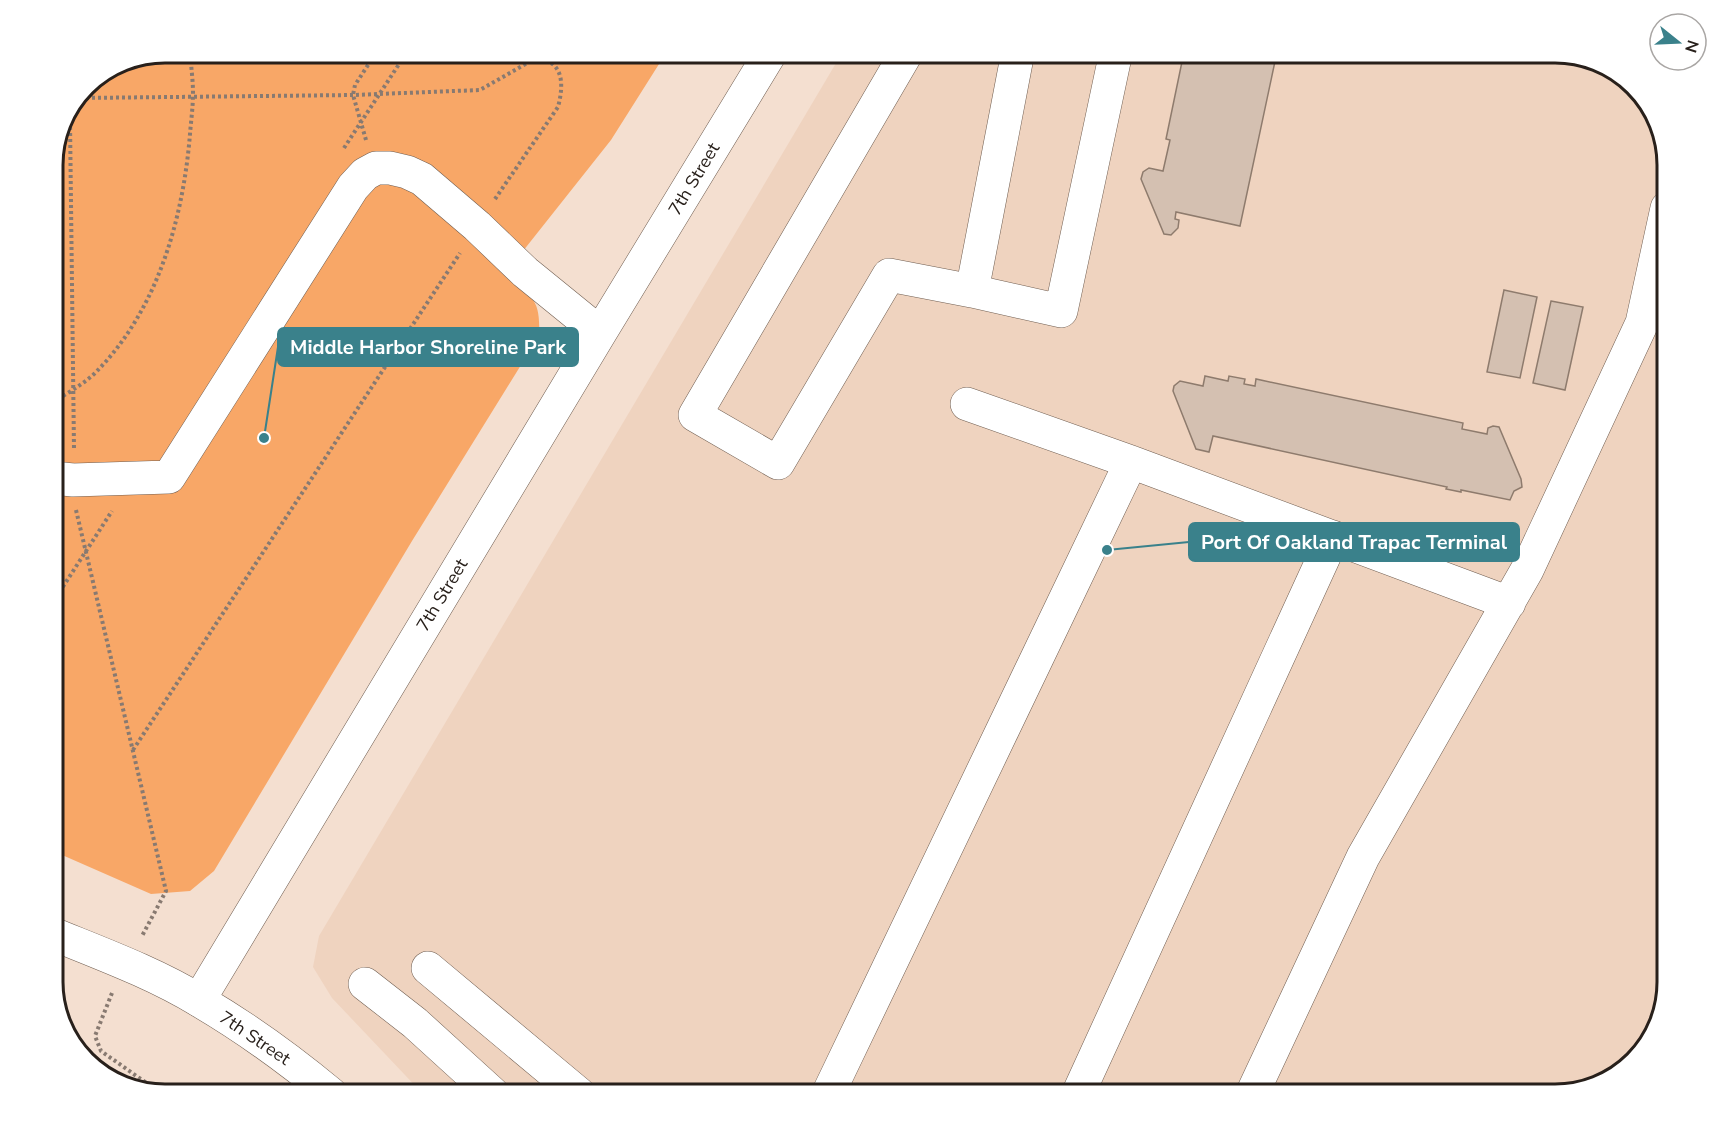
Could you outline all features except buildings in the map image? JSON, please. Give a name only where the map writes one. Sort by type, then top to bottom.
[{"type":"street","name":"7th Street","points":[[318,1084],[290,1061],[199,1000],[764,63]]},
{"type":"street","points":[[901,63],[695,415],[778,463],[890,274],[1061,311],[1114,63]]},
{"type":"street","points":[[972,291],[1016,63]]},
{"type":"street","points":[[63,479],[169,477],[353,187],[365,174],[376,168],[407,172],[422,179],[477,226],[525,272],[600,333]]},
{"type":"street","points":[[1257,1084],[1363,857],[1527,570],[1642,323],[1657,257]]},
{"type":"street","points":[[967,404],[1131,462],[1509,603]]},
{"type":"street","points":[[833,1084],[1131,462]]},
{"type":"street","points":[[1083,1084],[1334,537]]},
{"type":"street","points":[[63,938],[127,964],[199,1000]]},
{"type":"street","points":[[428,968],[566,1084]]},
{"type":"street","points":[[365,984],[415,1023],[481,1084]]},
{"type":"path","points":[[63,396],[92,376],[117,350],[142,312],[158,278],[172,236],[188,159],[193,95],[191,63]]},
{"type":"path","points":[[369,63],[355,85],[353,95],[360,124],[376,168]]},
{"type":"path","points":[[340,154],[400,63]]},
{"type":"path","points":[[89,98],[353,95],[480,90],[527,63]]},
{"type":"path","points":[[133,750],[477,226],[558,107],[563,85],[556,65],[552,63]]},
{"type":"path","points":[[70,128],[72,390],[63,479],[77,516],[166,891]]},
{"type":"path","points":[[63,587],[133,478]]},
{"type":"path","points":[[106,1006],[95,1036],[101,1051],[144,1081]]},
{"type":"shaded area","points":[[165,63],[660,63],[611,140],[504,275],[527,294],[536,305],[539,336],[412,541],[214,871],[190,891],[151,894],[63,855],[63,158],[66,139],[80,108],[108,80],[145,65]]},
{"type":"shaded area","points":[[836,63],[1555,63],[1581,66],[1612,80],[1640,108],[1654,139],[1657,165],[1657,982],[1652,1015],[1640,1039],[1612,1067],[1588,1079],[1555,1084],[414,1084],[332,998],[313,967],[319,936]]},
{"type":"place","name":"Middle Harbor Shoreline Park","points":[[264,438]]},
{"type":"place","name":"Port Of Oakland Trapac Terminal","points":[[1107,550]]}]
